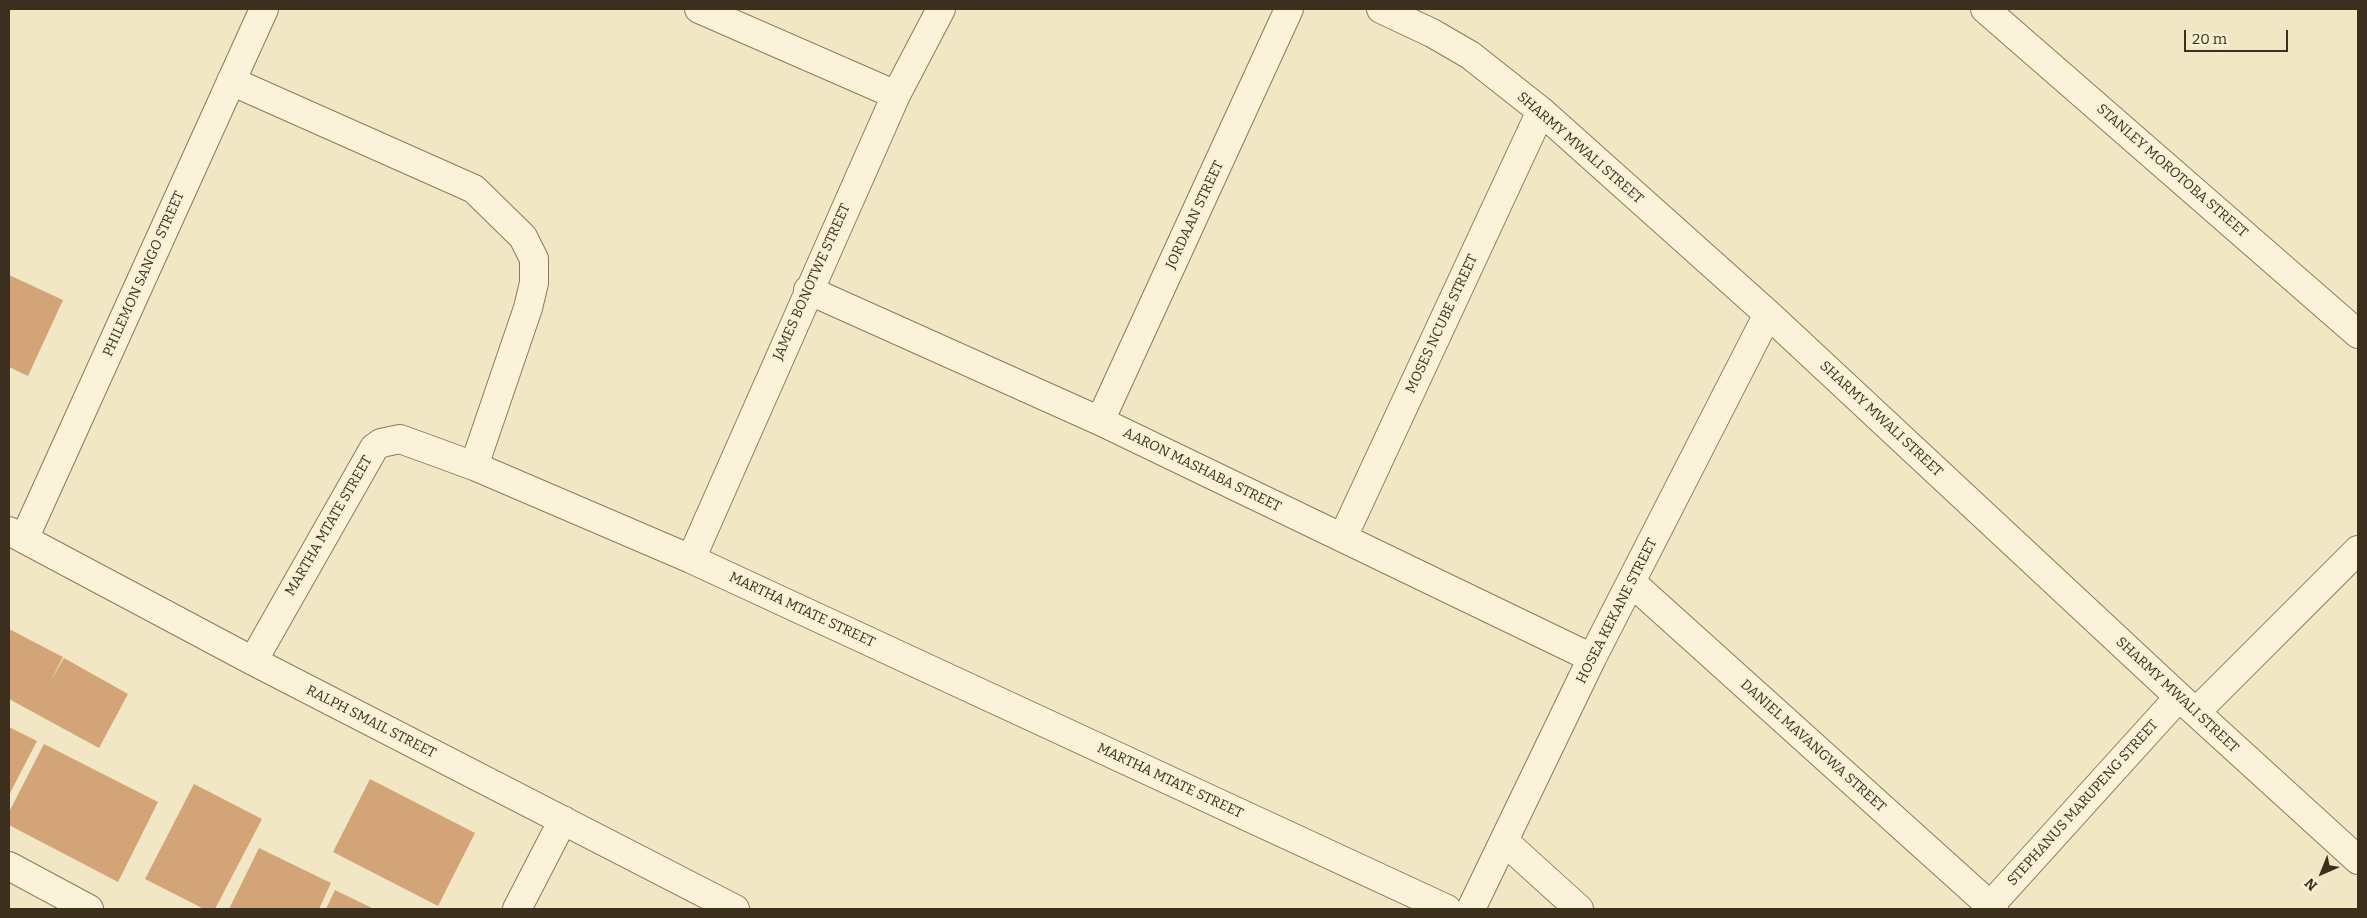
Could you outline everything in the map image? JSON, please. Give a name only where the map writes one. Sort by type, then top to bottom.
[{"type":"street","name":"PHILEMON SANGO STREET","points":[[16,535],[264,9]]},
{"type":"street","points":[[699,9],[896,95]]},
{"type":"street","name":"JAMES BONOTWE STREET","points":[[692,559],[808,290],[896,95],[941,9]]},
{"type":"street","name":"JORDAAN STREET","points":[[1100,421],[1289,9]]},
{"type":"street","name":"SHARMY MWALI STREET","points":[[1381,9],[1432,33],[1470,56],[1541,111],[1768,314],[2188,705],[2358,860]]},
{"type":"street","name":"STANLEY MOROTOBA STREET","points":[[1985,9],[2358,334]]},
{"type":"street","points":[[231,81],[474,189],[523,236],[534,259],[534,283],[528,308],[474,466]]},
{"type":"street","name":"MOSES NCUBE STREET","points":[[1343,537],[1541,111]]},
{"type":"street","name":"AARON MASHABA STREET","points":[[808,290],[1100,421],[1592,658]]},
{"type":"street","name":"HOSEA KEKANE STREET","points":[[1471,909],[1505,842],[1592,658],[1768,314]]},
{"type":"street","name":"MARTHA MTATE STREET","points":[[253,661],[374,448],[381,443],[400,439],[474,466],[692,559],[1447,909]]},
{"type":"street","name":"RALPH SMAIL STREET","points":[[16,535],[253,661],[735,909]]},
{"type":"street","name":"STEPHANUS MARUPENG STREET","points":[[1990,908],[2188,705],[2358,550]]},
{"type":"street","name":"DANIEL MAVANGWA STREET","points":[[1632,582],[1990,908]]},
{"type":"street","points":[[517,909],[564,820]]},
{"type":"street","points":[[1505,842],[1579,909]]},
{"type":"street","points":[[9,866],[89,909]]},
{"type":"building","points":[[9,275],[63,300],[28,376],[9,367]]},
{"type":"building","points":[[9,629],[63,657],[50,682],[64,658],[128,694],[99,748],[9,699]]},
{"type":"building","points":[[9,727],[37,741],[9,795]]},
{"type":"building","points":[[44,744],[158,802],[118,882],[9,825],[9,812]]},
{"type":"building","points":[[370,779],[475,833],[438,906],[333,852]]},
{"type":"building","points":[[194,784],[262,819],[215,909],[204,909],[145,879]]},
{"type":"building","points":[[259,848],[331,883],[319,909],[229,909]]},
{"type":"building","points":[[335,890],[374,909],[326,909]]}]
